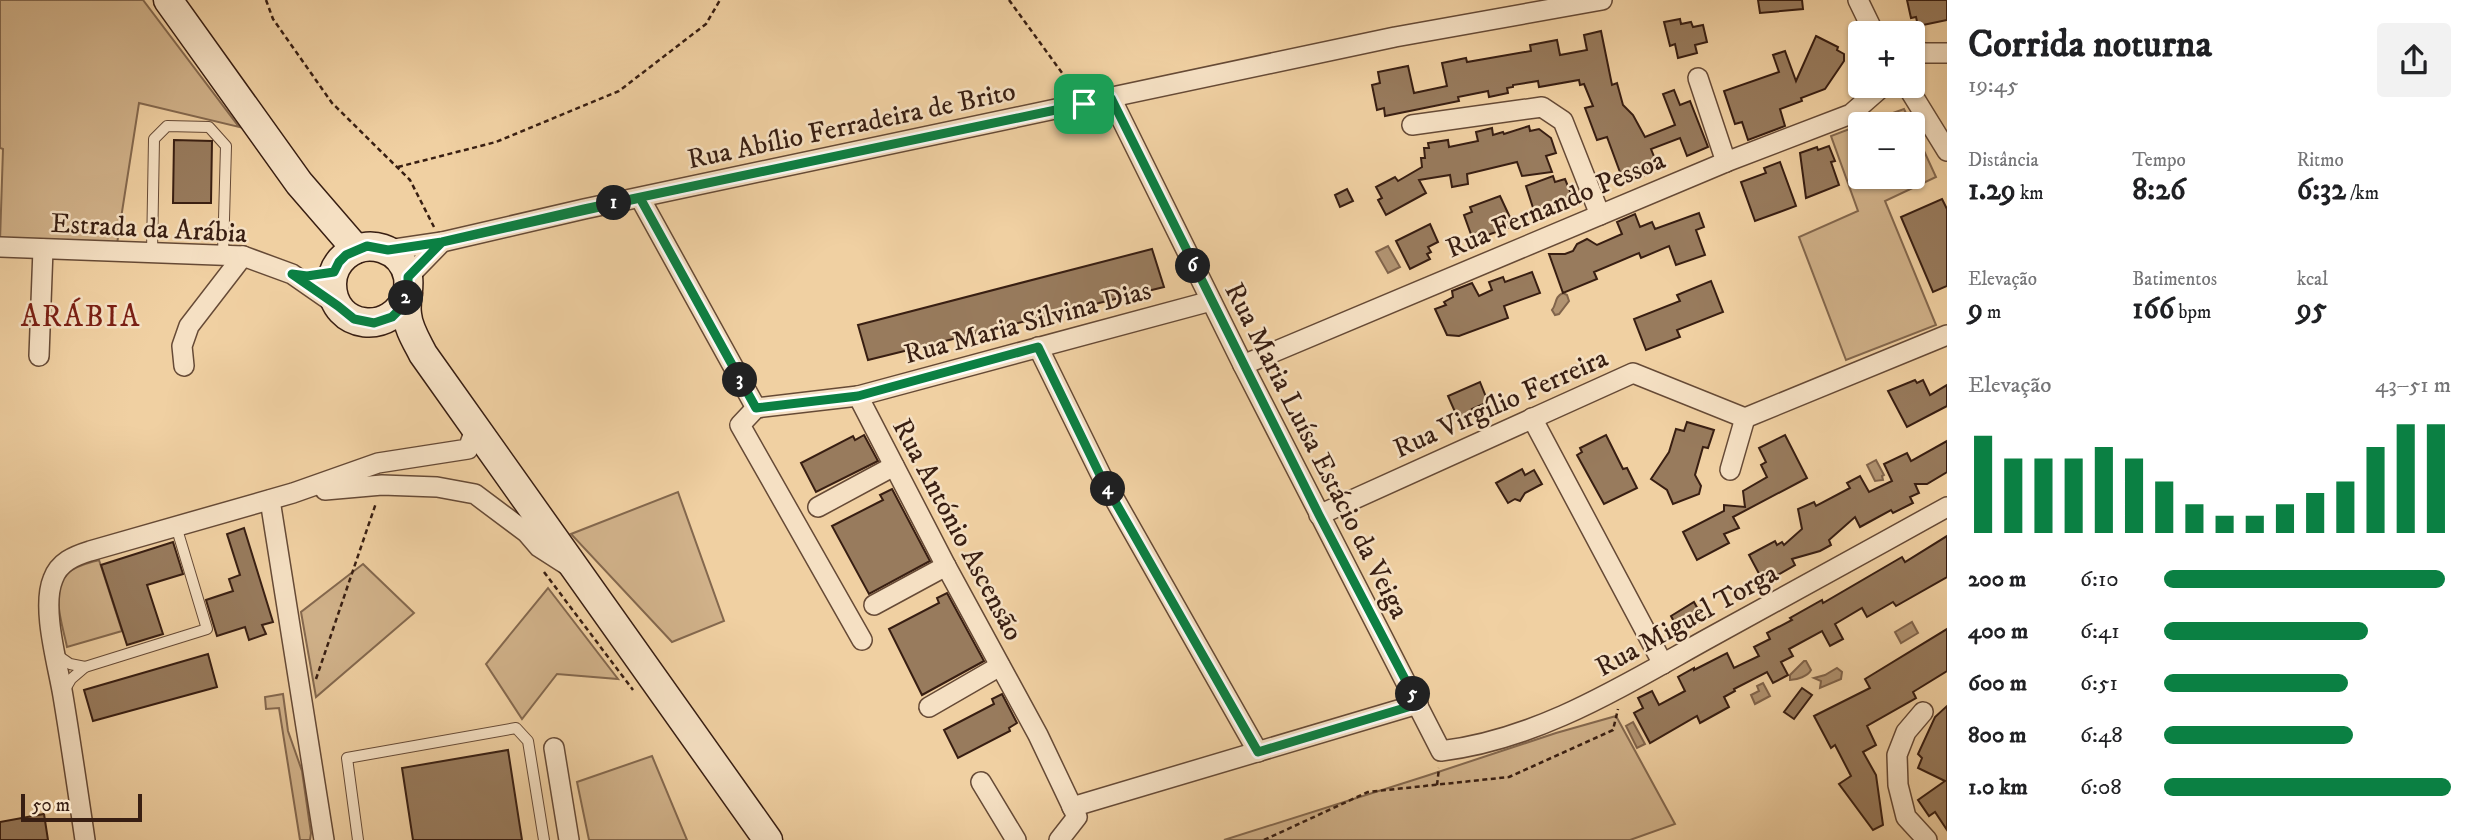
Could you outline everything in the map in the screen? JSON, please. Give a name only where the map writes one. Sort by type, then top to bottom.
[{"type":"street","points":[[168,0],[299,183],[343,261]]},
{"type":"street","name":"Rua Abílio Ferradeira de Brito","points":[[388,250],[442,242],[1395,37],[1602,0]]},
{"type":"street","points":[[1858,0],[1868,21]]},
{"type":"street","points":[[1925,61],[1942,53]]},
{"type":"street","points":[[1698,79],[1726,162]]},
{"type":"street","name":"Rua Maria Luísa Estácio da Veiga","points":[[1111,98],[1243,365],[1441,751]]},
{"type":"street","name":"Rua Fernando Pessoa","points":[[1243,365],[1726,162],[1852,114],[1870,98]]},
{"type":"street","points":[[1914,98],[1947,151]]},
{"type":"street","points":[[1412,125],[1542,107],[1563,121],[1600,215]]},
{"type":"street","points":[[640,198],[756,408]]},
{"type":"street","points":[[374,323],[392,317],[399,310],[408,285],[442,242]]},
{"type":"street","points":[[292,274],[307,276],[343,261],[367,246],[388,250],[402,262],[408,285],[407,315],[423,354],[768,840]]},
{"type":"street","name":"Estrada da Arábia","points":[[0,247],[233,255],[292,274]]},
{"type":"street","points":[[39,356],[43,249]]},
{"type":"street","points":[[184,366],[182,346],[189,327],[233,255]]},
{"type":"street","points":[[338,306],[332,284],[343,261]]},
{"type":"street","points":[[292,274],[354,319],[374,323],[415,339]]},
{"type":"street","name":"Rua Maria Silvina Dias","points":[[858,396],[1211,301]]},
{"type":"street","points":[[1730,470],[1745,418],[1947,335]]},
{"type":"street","points":[[1038,347],[1101,477],[1258,752]]},
{"type":"street","name":"Rua Virgílio Ferreira","points":[[1319,515],[1633,373],[1745,418]]},
{"type":"street","points":[[858,396],[756,408],[740,425],[862,640]]},
{"type":"street","name":"Rua António Ascensão","points":[[858,396],[1038,735],[1072,807]]},
{"type":"street","points":[[1532,418],[1663,664]]},
{"type":"street","points":[[85,840],[54,652],[49,596],[53,578],[60,566],[73,557],[90,551],[293,493],[378,463],[468,449],[476,427]]},
{"type":"street","points":[[818,507],[894,466]]},
{"type":"street","points":[[293,493],[382,485],[438,487],[475,494],[527,533],[539,547],[577,571]]},
{"type":"street","points":[[270,499],[324,840]]},
{"type":"street","name":"Rua Miguel Torga","points":[[1441,751],[1469,748],[1563,717],[1625,686],[1947,507]]},
{"type":"street","points":[[874,605],[946,566]]},
{"type":"street","points":[[929,707],[1000,666]]},
{"type":"street","points":[[1059,840],[1077,817],[1072,807],[1418,704]]},
{"type":"street","points":[[1923,712],[1906,732],[1897,755],[1898,785],[1906,817],[1927,840]]},
{"type":"street","points":[[554,748],[569,840]]},
{"type":"street","points":[[981,782],[1016,840]]},
{"type":"lane","points":[[152,252],[154,139],[167,126],[209,127],[226,146],[233,255]]},
{"type":"lane","points":[[63,695],[71,679],[85,667],[207,629],[176,526]]},
{"type":"lane","points":[[54,652],[69,664],[85,667]]},
{"type":"lane","points":[[358,840],[347,758],[516,728],[528,741],[544,840]]},
{"type":"path","points":[[266,0],[274,19],[332,103],[410,180],[442,242]]},
{"type":"path","points":[[398,167],[496,142],[619,91],[706,24],[720,0]]},
{"type":"path","points":[[1009,0],[1084,104]]},
{"type":"path","points":[[304,715],[382,485]]},
{"type":"path","points":[[540,567],[639,698]]},
{"type":"path","points":[[1264,840],[1368,792],[1508,776],[1613,730],[1625,686]]},
{"type":"shaded area","points":[[0,0],[143,0],[239,127],[139,103],[117,244],[0,241],[3,149],[0,148]]},
{"type":"shaded area","points":[[1848,130],[1848,183],[1831,136]]},
{"type":"shaded area","points":[[1925,153],[1936,177],[1925,182]]},
{"type":"shaded area","points":[[1850,189],[1910,189],[1885,201],[1936,325],[1846,360],[1799,237],[1858,211]]},
{"type":"shaded area","points":[[1388,246],[1400,267],[1388,273],[1376,252]]},
{"type":"shaded area","points":[[1563,293],[1569,301],[1559,314],[1555,315],[1552,310],[1558,296]]},
{"type":"shaded area","points":[[1876,460],[1884,475],[1883,480],[1875,481],[1867,465]]},
{"type":"shaded area","points":[[678,492],[724,621],[672,642],[571,534]]},
{"type":"shaded area","points":[[99,560],[122,631],[67,647],[58,598],[62,580],[75,568]]},
{"type":"shaded area","points":[[363,564],[414,613],[316,697],[301,612]]},
{"type":"shaded area","points":[[548,588],[618,679],[557,674],[522,719],[486,664]]},
{"type":"shaded area","points":[[1912,622],[1918,633],[1901,643],[1895,632]]},
{"type":"shaded area","points":[[1804,661],[1810,672],[1790,680],[1790,675]]},
{"type":"shaded area","points":[[1837,668],[1842,672],[1841,679],[1820,688],[1821,681],[1814,678]]},
{"type":"shaded area","points":[[1763,683],[1770,696],[1755,704],[1751,695],[1759,691],[1757,686]]},
{"type":"shaded area","points":[[283,694],[288,731],[302,771],[310,840],[300,840],[279,708],[266,709],[265,697]]},
{"type":"shaded area","points":[[1616,716],[1675,824],[1630,840],[1224,840],[1556,733]]},
{"type":"shaded area","points":[[1633,722],[1645,744],[1637,748],[1626,726]]},
{"type":"shaded area","points":[[652,756],[687,840],[589,840],[577,782]]},
{"type":"building","points":[[1758,0],[1802,0],[1803,9],[1760,13]]},
{"type":"building","points":[[1907,0],[1947,0],[1947,20],[1925,25],[1925,21],[1911,18]]},
{"type":"building","points":[[1680,19],[1681,24],[1691,22],[1693,27],[1703,25],[1707,42],[1695,45],[1697,53],[1678,58],[1675,44],[1670,46],[1664,22]]},
{"type":"building","points":[[1601,31],[1612,85],[1617,83],[1623,105],[1633,115],[1645,137],[1675,125],[1663,94],[1674,90],[1680,105],[1690,101],[1708,147],[1687,156],[1680,138],[1651,149],[1657,164],[1648,167],[1645,175],[1624,183],[1607,137],[1597,140],[1585,108],[1593,106],[1584,84],[1580,85],[1579,80],[1539,87],[1538,81],[1513,85],[1507,88],[1508,93],[1489,97],[1488,91],[1458,97],[1459,101],[1385,116],[1384,108],[1377,110],[1372,85],[1380,83],[1378,72],[1408,66],[1414,93],[1447,86],[1442,63],[1466,58],[1467,62],[1531,51],[1530,45],[1557,40],[1560,55],[1587,50],[1584,35]]},
{"type":"building","points":[[1816,36],[1838,47],[1837,50],[1844,54],[1844,61],[1825,89],[1780,109],[1785,126],[1748,140],[1742,122],[1735,124],[1724,91],[1779,72],[1773,55],[1785,51],[1796,81]]},
{"type":"building","points":[[1529,126],[1530,131],[1539,129],[1551,138],[1556,153],[1546,156],[1552,172],[1522,176],[1517,162],[1467,174],[1468,184],[1452,187],[1450,175],[1419,180],[1426,193],[1386,215],[1378,200],[1382,198],[1376,187],[1395,177],[1398,181],[1422,167],[1421,158],[1425,158],[1424,148],[1429,148],[1428,143],[1448,140],[1449,147],[1478,141],[1476,132],[1492,128],[1493,135],[1504,134]]},
{"type":"building","points":[[174,140],[212,141],[211,203],[173,203]]},
{"type":"building","points":[[1829,146],[1839,185],[1806,198],[1800,153]]},
{"type":"building","points":[[1780,162],[1796,206],[1755,221],[1741,182],[1766,173],[1764,168]]},
{"type":"building","points":[[1553,176],[1555,182],[1565,179],[1572,196],[1562,200],[1563,204],[1535,214],[1526,186]]},
{"type":"building","points":[[1347,189],[1353,201],[1340,207],[1335,195]]},
{"type":"building","points":[[1500,196],[1514,226],[1473,240],[1464,215],[1472,212],[1470,207]]},
{"type":"building","points":[[1942,199],[1947,209],[1947,286],[1933,292],[1901,217]]},
{"type":"building","points":[[1699,213],[1704,227],[1696,230],[1705,255],[1676,265],[1669,246],[1641,258],[1639,253],[1594,272],[1597,279],[1563,293],[1549,254],[1573,251],[1577,244],[1587,239],[1597,245],[1622,234],[1617,222],[1635,214],[1640,227],[1652,222],[1655,229]]},
{"type":"building","points":[[1430,224],[1438,242],[1428,247],[1431,252],[1427,254],[1430,259],[1410,269],[1396,241]]},
{"type":"building","points":[[1152,249],[1164,287],[868,360],[858,325]]},
{"type":"building","points":[[1532,272],[1540,293],[1504,306],[1508,318],[1459,336],[1447,335],[1435,309],[1446,305],[1444,302],[1453,297],[1452,291],[1472,283],[1479,296],[1492,290],[1489,282],[1503,277],[1505,282]]},
{"type":"building","points":[[1711,281],[1723,312],[1677,330],[1680,337],[1646,350],[1634,319],[1680,301],[1677,295]]},
{"type":"building","points":[[1915,380],[1917,383],[1923,380],[1930,395],[1947,385],[1947,406],[1907,427],[1888,391]]},
{"type":"building","points":[[1480,382],[1488,402],[1472,409],[1475,414],[1459,421],[1448,396]]},
{"type":"building","points":[[1687,422],[1714,430],[1708,448],[1703,447],[1695,475],[1701,486],[1699,494],[1673,504],[1667,490],[1651,479],[1669,452],[1676,429],[1684,431]]},
{"type":"building","points":[[864,435],[878,461],[816,492],[801,463],[853,436],[855,440]]},
{"type":"building","points":[[1606,435],[1623,469],[1627,468],[1637,488],[1604,504],[1577,455],[1582,452],[1580,448]]},
{"type":"building","points":[[1785,435],[1807,478],[1733,517],[1739,528],[1724,534],[1729,543],[1697,560],[1683,532],[1724,511],[1724,505],[1745,507],[1743,491],[1767,477],[1761,465],[1766,462],[1759,448]]},
{"type":"building","points":[[1947,441],[1947,472],[1927,484],[1915,484],[1919,493],[1910,497],[1913,503],[1893,513],[1891,510],[1860,527],[1855,517],[1829,540],[1831,545],[1792,559],[1795,565],[1764,583],[1749,555],[1775,541],[1777,545],[1782,542],[1784,545],[1802,529],[1798,509],[1814,502],[1816,506],[1850,488],[1847,483],[1860,476],[1869,492],[1892,481],[1884,464],[1907,453],[1911,461]]},
{"type":"building","points":[[1522,469],[1525,475],[1534,470],[1542,484],[1525,493],[1520,501],[1515,499],[1508,503],[1496,483]]},
{"type":"building","points":[[892,489],[930,561],[869,594],[832,526],[883,500],[880,495]]},
{"type":"building","points":[[244,528],[273,622],[262,625],[266,634],[249,640],[245,627],[217,636],[206,600],[233,591],[229,579],[240,575],[227,534]]},
{"type":"building","points":[[1947,536],[1947,577],[1896,606],[1893,602],[1867,617],[1862,608],[1835,624],[1843,639],[1830,646],[1822,631],[1789,649],[1793,656],[1781,662],[1788,675],[1773,683],[1767,672],[1724,697],[1729,707],[1700,723],[1697,716],[1650,743],[1634,713],[1643,708],[1638,698],[1652,691],[1659,705],[1685,691],[1678,677],[1694,668],[1727,653],[1734,668],[1759,656],[1754,647],[1770,639],[1767,633],[1792,620],[1790,618],[1822,600],[1823,603],[1902,557],[1905,562]]},
{"type":"building","points":[[173,542],[183,574],[147,585],[163,634],[127,645],[101,565]]},
{"type":"building","points":[[947,593],[984,661],[922,695],[889,629],[939,603],[937,598]]},
{"type":"building","points":[[1694,602],[1704,620],[1687,630],[1685,625],[1678,629],[1671,616]]},
{"type":"building","points":[[1947,629],[1947,671],[1913,692],[1916,698],[1867,726],[1876,745],[1863,752],[1876,775],[1883,825],[1873,830],[1839,784],[1851,776],[1835,745],[1831,748],[1814,716],[1870,688],[1865,679]]},
{"type":"building","points":[[208,654],[217,687],[93,721],[84,690]]},
{"type":"building","points":[[1802,688],[1812,695],[1794,719],[1784,712]]},
{"type":"building","points":[[1002,694],[1017,723],[1009,728],[1010,731],[958,758],[944,730],[994,704],[992,699]]},
{"type":"building","points":[[1947,706],[1947,830],[1935,812],[1929,816],[1918,800],[1945,781],[1918,768],[1922,758],[1918,754],[1935,717]]},
{"type":"building","points":[[508,750],[522,840],[413,840],[402,768]]},
{"type":"building","points":[[44,814],[48,840],[0,840],[0,822]]},
{"type":"district","name":"ARÁBIA","points":[[81,316]]},
{"type":"route","points":[[1084,104],[584,209],[442,242],[388,250],[367,246],[346,255],[334,272],[307,276],[292,274],[354,319],[364,323],[384,321],[392,317],[405,302],[408,277],[442,242],[640,198],[756,408],[858,396],[1038,347],[1101,477],[1258,752],[1418,704],[1194,269],[1111,98],[1084,104]]}]
